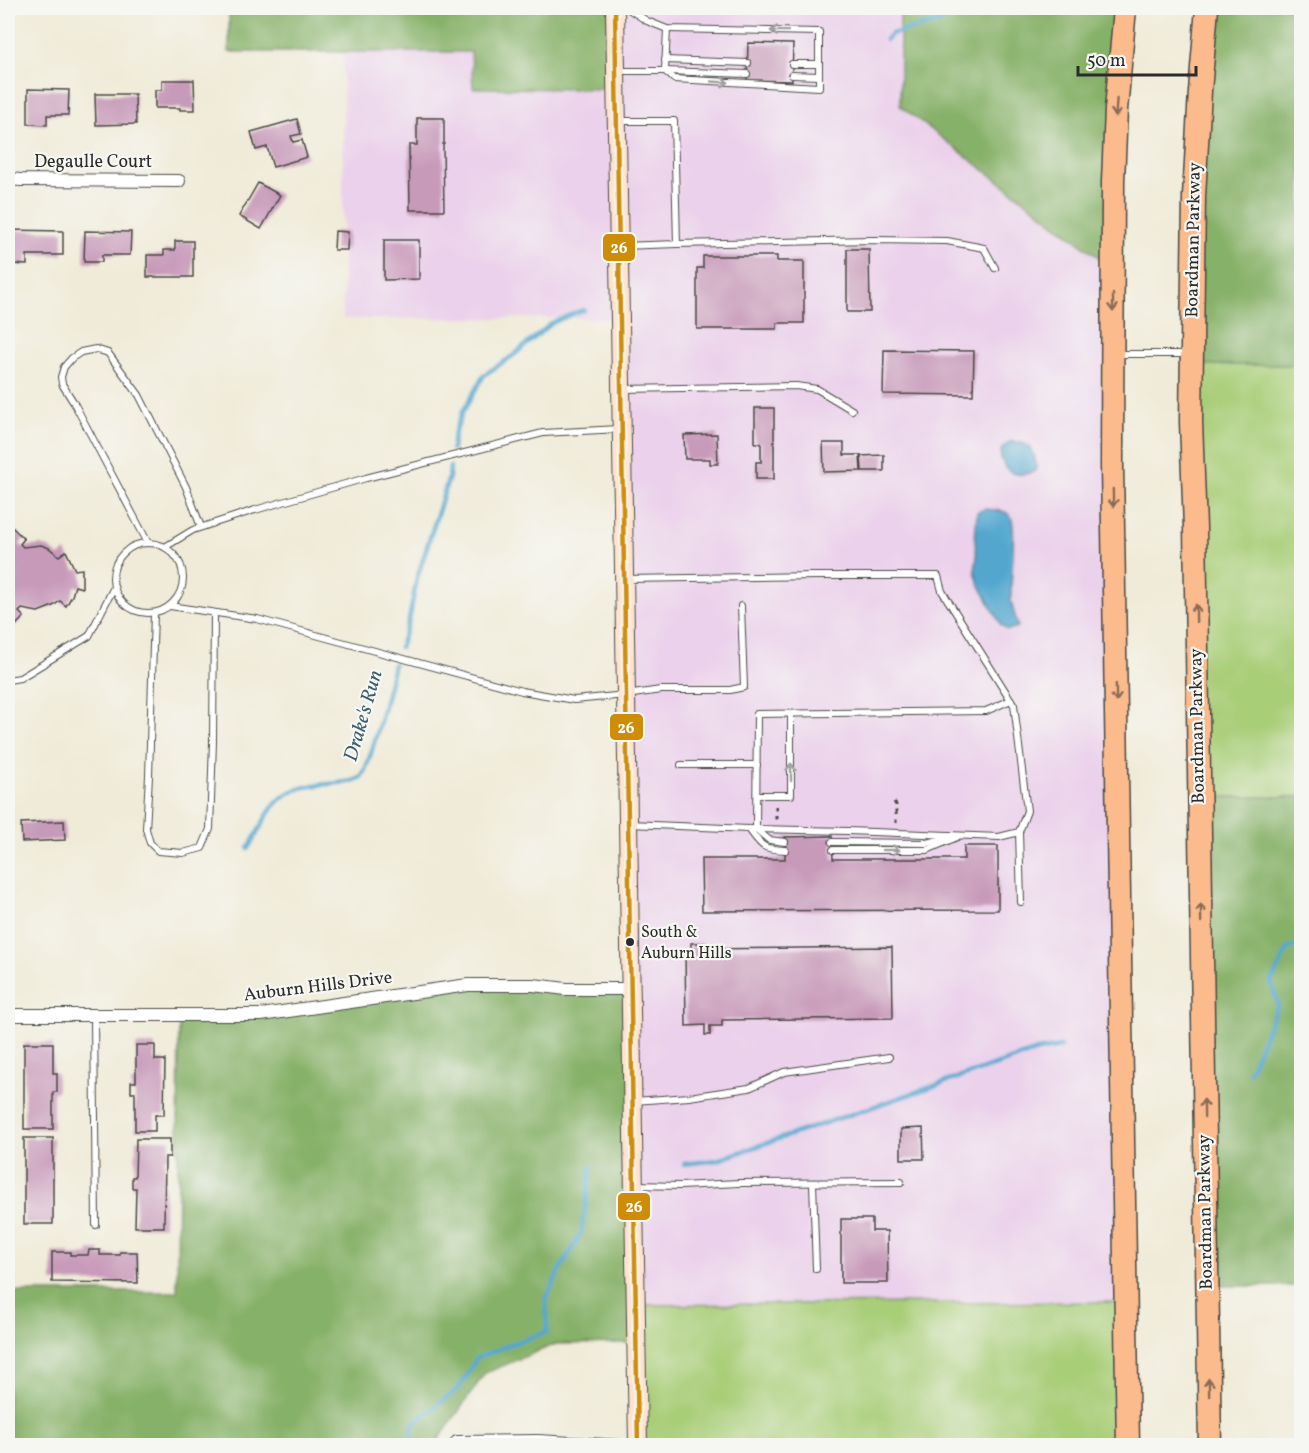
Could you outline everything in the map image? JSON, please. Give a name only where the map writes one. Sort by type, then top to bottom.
[{"type":"highway","points":[[1125,8],[1116,110],[1113,180],[1112,354],[1113,554],[1128,1446]]},
{"type":"highway","name":"Boardman Parkway","points":[[1207,8],[1194,196],[1191,422],[1195,540],[1210,1446]]},
{"type":"main road","points":[[615,8],[638,1446]]},
{"type":"street","name":"Degaulle Court","points":[[8,179],[179,181]]},
{"type":"street","name":"Auburn Hills Drive","points":[[8,1015],[261,1015],[468,985],[631,989]]},
{"type":"street","points":[[457,1442],[538,1441],[621,1446]]},
{"type":"lane","points":[[627,8],[646,21],[667,28],[819,32],[819,87],[674,79],[665,70],[667,28]]},
{"type":"lane","points":[[665,60],[748,63]]},
{"type":"lane","points":[[792,64],[819,64]]},
{"type":"lane","points":[[616,70],[747,74]]},
{"type":"lane","points":[[792,75],[819,75]]},
{"type":"lane","points":[[617,121],[674,122],[677,244]]},
{"type":"lane","points":[[619,246],[872,240],[947,241],[984,248],[995,268]]},
{"type":"lane","points":[[148,543],[62,384],[61,377],[64,368],[81,352],[96,349],[108,353],[139,395],[186,487],[201,527]]},
{"type":"lane","points":[[1112,354],[1192,354]]},
{"type":"lane","points":[[621,390],[796,386],[817,389],[852,411]]},
{"type":"lane","points":[[165,547],[201,527],[366,478],[543,433],[622,429]]},
{"type":"lane","points":[[148,543],[165,547],[181,564],[182,587],[178,598],[170,606],[154,613],[133,610],[124,604],[114,587],[113,576],[120,556],[137,544],[148,543]]},
{"type":"lane","points":[[625,579],[938,576],[942,591],[1014,705],[1027,811],[1019,832],[1021,902]]},
{"type":"lane","points":[[8,680],[20,678],[89,636],[114,587]]},
{"type":"lane","points":[[170,606],[257,619],[522,691],[574,700],[661,690],[730,690],[744,687],[741,606]]},
{"type":"lane","points":[[154,613],[146,829],[150,843],[158,851],[183,853],[202,848],[210,829],[214,613]]},
{"type":"lane","points":[[785,850],[767,849],[759,843],[753,829],[757,795],[757,714],[986,711],[1011,700]]},
{"type":"lane","points":[[757,795],[792,795],[791,714]]},
{"type":"lane","points":[[681,765],[757,765]]},
{"type":"lane","points":[[628,824],[999,837],[1019,832]]},
{"type":"lane","points":[[753,829],[769,840],[785,842]]},
{"type":"lane","points":[[832,842],[926,843],[960,836]]},
{"type":"lane","points":[[833,850],[927,850],[960,836]]},
{"type":"lane","points":[[94,1015],[96,1225]]},
{"type":"lane","points":[[633,1101],[689,1097],[749,1088],[784,1072],[889,1057]]},
{"type":"lane","points":[[635,1185],[901,1182]]},
{"type":"lane","points":[[813,1183],[816,1269]]},
{"type":"path","points":[[776,795],[776,830]]},
{"type":"path","points":[[894,802],[896,813]]},
{"type":"shaded area","points":[[615,8],[900,8],[900,107],[1113,268],[1126,1302],[636,1305],[620,318],[343,319],[343,52],[472,52],[473,87]]},
{"type":"green space","points":[[229,8],[615,8],[616,89],[473,88],[471,52],[229,52]]},
{"type":"green space","points":[[900,8],[1125,8],[1113,268],[900,106]]},
{"type":"green space","points":[[1207,8],[1301,8],[1301,365],[1192,365]]},
{"type":"green space","points":[[1192,365],[1301,365],[1301,797],[1199,797]]},
{"type":"green space","points":[[1199,797],[1301,797],[1301,1286],[1207,1286]]},
{"type":"green space","points":[[468,985],[631,989],[637,1343],[556,1344],[485,1373],[435,1445],[8,1445],[8,1292],[177,1292],[179,1015],[261,1015]]},
{"type":"green space","points":[[1126,1302],[1128,1445],[638,1445],[636,1305]]},
{"type":"water","points":[[1011,441],[1024,444],[1031,449],[1034,453],[1036,471],[1017,474],[1006,468],[1001,460],[1001,451]]},
{"type":"water","points":[[985,509],[999,510],[1009,514],[1013,523],[1011,599],[1018,627],[1008,630],[1001,625],[979,584],[975,571],[977,512]]},
{"type":"building","points":[[748,43],[793,44],[792,81],[747,80]]},
{"type":"building","points":[[162,80],[194,80],[195,110],[155,108],[155,90],[162,90]]},
{"type":"building","points":[[28,89],[69,90],[68,115],[47,115],[47,125],[28,124]]},
{"type":"building","points":[[95,94],[135,94],[136,124],[96,125]]},
{"type":"building","points":[[417,118],[444,118],[444,210],[410,210],[409,145],[417,145]]},
{"type":"building","points":[[297,119],[301,134],[291,136],[293,142],[302,140],[307,157],[273,167],[267,147],[256,150],[251,132]]},
{"type":"building","points":[[258,183],[280,195],[261,229],[239,216]]},
{"type":"building","points":[[8,230],[63,231],[63,255],[27,255],[27,265],[12,264],[12,256],[8,256]]},
{"type":"building","points":[[85,231],[131,232],[130,255],[102,255],[102,262],[84,262]]},
{"type":"building","points":[[335,231],[348,232],[347,250],[334,250]]},
{"type":"building","points":[[384,240],[419,240],[419,279],[384,280]]},
{"type":"building","points":[[175,241],[193,241],[193,277],[147,277],[147,255],[164,255],[164,250],[175,250]]},
{"type":"building","points":[[847,249],[869,249],[870,312],[847,312]]},
{"type":"building","points":[[703,256],[777,256],[777,261],[804,261],[804,323],[777,323],[777,329],[697,329],[697,268],[703,268]]},
{"type":"building","points":[[884,350],[974,351],[973,395],[883,394]]},
{"type":"building","points":[[755,408],[774,408],[774,479],[756,479],[756,462],[761,462],[761,443],[755,443]]},
{"type":"building","points":[[717,434],[718,464],[710,464],[710,459],[685,459],[684,435]]},
{"type":"building","points":[[823,443],[844,443],[844,455],[860,455],[861,471],[824,472]]},
{"type":"building","points":[[884,455],[884,471],[862,471],[861,456]]},
{"type":"building","points":[[13,528],[24,539],[20,544],[23,547],[41,545],[59,556],[66,551],[75,570],[82,569],[82,588],[75,586],[66,606],[60,601],[38,612],[22,609],[19,612],[24,617],[13,628],[8,625],[8,530],[9,532]]},
{"type":"building","points":[[64,821],[65,840],[22,842],[21,823]]},
{"type":"building","points":[[832,836],[833,859],[964,859],[964,846],[998,846],[998,910],[702,911],[701,859],[785,859],[785,837]]},
{"type":"building","points":[[691,943],[704,943],[704,949],[892,947],[893,1018],[722,1020],[722,1026],[710,1026],[710,1035],[705,1035],[705,1025],[686,1026],[685,949],[691,949]]},
{"type":"building","points":[[24,1043],[53,1043],[53,1073],[57,1073],[57,1092],[53,1092],[53,1129],[24,1129]]},
{"type":"building","points":[[136,1045],[155,1045],[155,1060],[165,1060],[164,1115],[155,1115],[155,1131],[135,1131],[135,1093],[131,1093],[131,1082],[136,1082]]},
{"type":"building","points":[[923,1128],[924,1159],[901,1159],[901,1129]]},
{"type":"building","points":[[24,1138],[53,1138],[53,1224],[24,1224]]},
{"type":"building","points":[[136,1139],[170,1139],[170,1157],[165,1157],[164,1227],[135,1227],[136,1188],[132,1188],[132,1177],[135,1177]]},
{"type":"building","points":[[841,1219],[872,1219],[872,1231],[887,1231],[888,1283],[841,1283]]},
{"type":"building","points":[[89,1250],[100,1250],[100,1255],[137,1252],[138,1283],[52,1282],[52,1252],[88,1255]]},
{"type":"waterway","name":"Drake's Run","points":[[886,40],[891,34],[995,8]]},
{"type":"waterway","name":"Drake's Run","points":[[452,449],[454,435],[462,413],[484,375],[514,355],[552,323],[584,310]]},
{"type":"waterway","name":"Drake's Run","points":[[400,647],[409,620],[417,578],[449,477],[450,467]]},
{"type":"waterway","name":"Drake's Run","points":[[248,848],[269,811],[284,796],[306,787],[349,782],[360,778],[374,743],[394,664]]},
{"type":"waterway","points":[[1249,1072],[1278,1004],[1271,982],[1289,947],[1302,945]]},
{"type":"waterway","points":[[684,1164],[717,1160],[1037,1051],[1061,1047]]},
{"type":"waterway","points":[[378,1446],[411,1440],[412,1425],[459,1388],[477,1358],[547,1332],[546,1299],[581,1234],[591,1167]]},
{"type":"transit line","name":"26","points":[[615,8],[638,1446]]},
{"type":"place","name":"South & Auburn Hills","points":[[630,942]]}]
